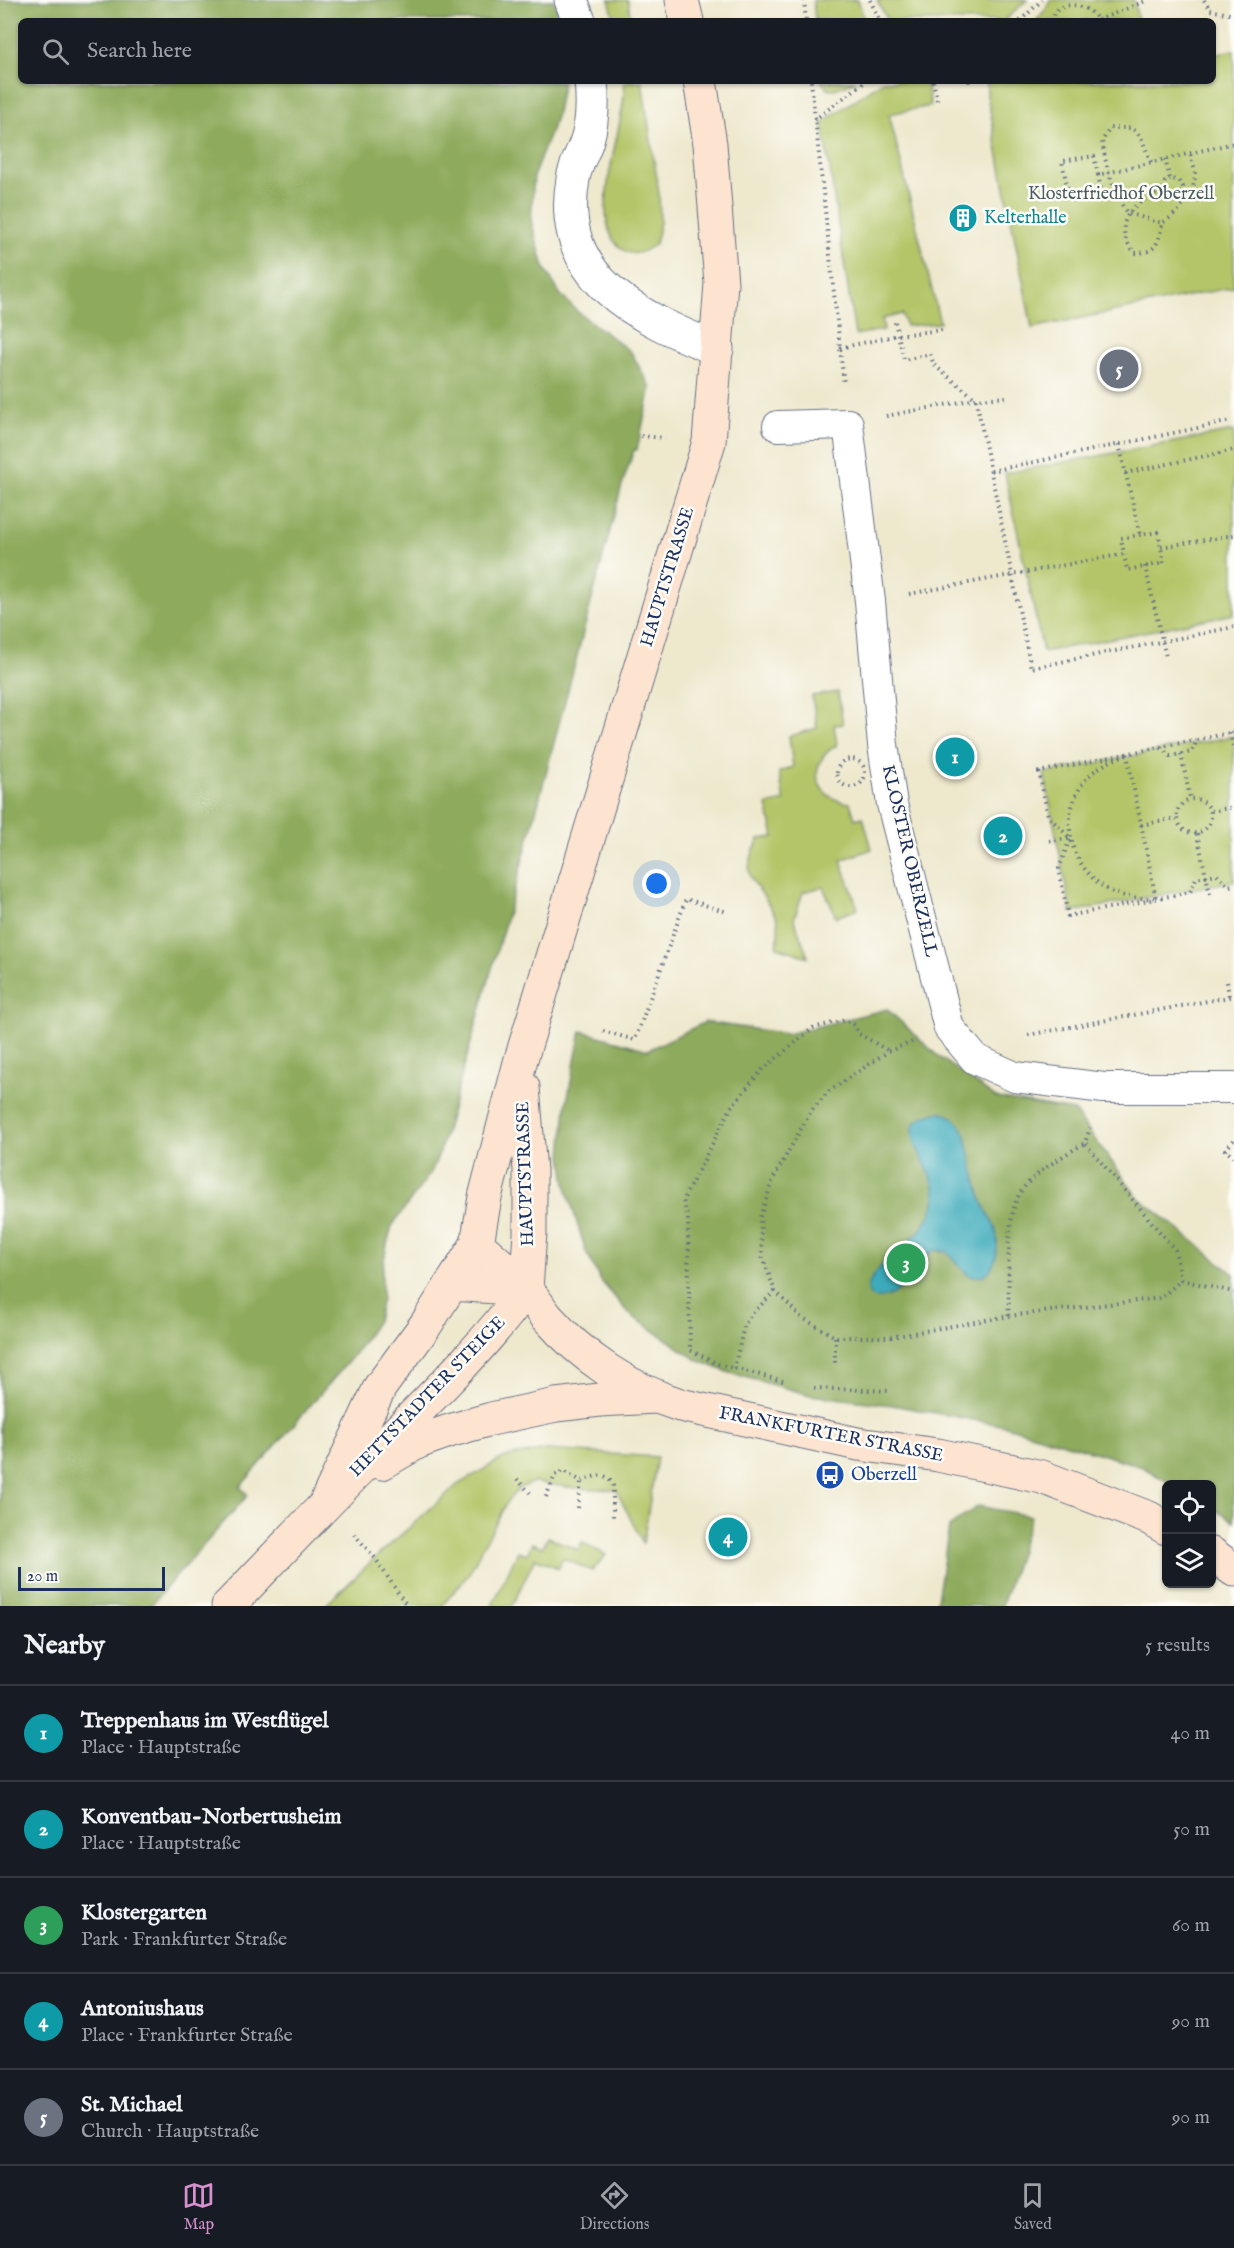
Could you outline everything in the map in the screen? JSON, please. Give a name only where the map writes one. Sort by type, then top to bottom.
[{"type":"main road","points":[[682,0],[686,18]]},
{"type":"main road","name":"HAUPTSTRASSE","points":[[477,1244],[485,1197],[521,1059],[709,442],[721,283],[710,144],[700,84]]},
{"type":"main road","name":"HAUPTSTRASSE","points":[[521,1059],[530,1171],[530,1233],[526,1289]]},
{"type":"main road","name":"HETTSTADTER STEIGE","points":[[326,1502],[380,1387],[425,1326],[477,1244]]},
{"type":"main road","name":"FRANKFURTER STRASSE","points":[[477,1244],[526,1289],[548,1317],[585,1354],[618,1377],[656,1397],[858,1444],[938,1455],[1042,1477],[1149,1518],[1162,1525]]},
{"type":"main road","points":[[451,1284],[526,1289]]},
{"type":"main road","name":"HETTSTADTER STEIGE","points":[[228,1606],[326,1502],[453,1375],[509,1312],[526,1289]]},
{"type":"main road","name":"HETTSTADTER STEIGE","points":[[326,1502],[382,1463],[418,1442],[449,1431],[556,1404],[656,1397]]},
{"type":"main road","points":[[1216,1557],[1234,1570]]},
{"type":"street","points":[[572,0],[578,18]]},
{"type":"street","points":[[591,84],[593,102],[588,139],[573,177],[569,218],[580,254],[594,276],[614,296],[676,333],[717,349]]},
{"type":"lane","points":[[778,426],[848,424]]},
{"type":"lane","name":"KLOSTER OBERZELL","points":[[848,424],[892,804],[949,1028],[975,1059],[1015,1077],[1104,1088],[1234,1088]]},
{"type":"path","points":[[804,0],[806,18]]},
{"type":"path","points":[[870,0],[879,18]]},
{"type":"path","points":[[1023,18],[1042,0]]},
{"type":"path","points":[[1105,18],[1148,0]]},
{"type":"path","points":[[1204,0],[1210,10],[1234,15]]},
{"type":"path","points":[[1052,18],[1060,5],[1073,1],[1084,2],[1093,10],[1097,18]]},
{"type":"path","points":[[811,84],[848,424]]},
{"type":"path","points":[[814,121],[862,84]]},
{"type":"path","points":[[934,84],[938,104]]},
{"type":"path","points":[[1151,162],[1141,137],[1132,128],[1110,128],[1102,141],[1116,196],[1127,213],[1162,223]]},
{"type":"path","points":[[1098,175],[1234,142]]},
{"type":"path","points":[[1162,192],[1148,196],[1127,213],[1124,227],[1125,238],[1135,253],[1146,253],[1156,245],[1162,223],[1175,215],[1189,200],[1196,176],[1190,153]]},
{"type":"path","points":[[1094,156],[1098,175],[1102,195],[1070,201],[1062,161],[1094,156]]},
{"type":"path","points":[[1165,159],[1170,179]]},
{"type":"path","points":[[1180,196],[1183,188],[1181,183],[1174,178],[1165,182],[1162,192],[1165,197],[1170,200],[1180,196],[1189,200]]},
{"type":"path","points":[[895,322],[904,360],[930,354],[934,365],[976,399],[1031,668],[1234,627]]},
{"type":"path","points":[[840,348],[898,335],[942,330]]},
{"type":"path","points":[[901,413],[976,399],[1010,397]]},
{"type":"path","points":[[991,471],[1231,421]]},
{"type":"path","points":[[1119,444],[1140,535]]},
{"type":"path","points":[[1125,473],[1234,450]]},
{"type":"path","points":[[1158,532],[1164,563],[1127,570],[1121,538],[1140,535],[1158,532]]},
{"type":"path","points":[[1161,547],[1234,535]]},
{"type":"path","points":[[870,601],[1124,554]]},
{"type":"path","points":[[1145,566],[1166,657]]},
{"type":"path","points":[[1070,838],[1048,816],[1039,772],[1233,733],[1234,750]]},
{"type":"path","points":[[1160,747],[1170,756],[1192,752],[1197,740]]},
{"type":"path","points":[[1127,754],[1156,899]]},
{"type":"path","points":[[1127,754],[1106,763],[1088,776],[1076,794],[1069,816],[1070,838],[1076,856],[1086,872],[1100,885],[1117,894],[1156,899]]},
{"type":"path","points":[[1181,754],[1190,798]]},
{"type":"path","points":[[1190,798],[1199,798],[1207,803],[1211,812],[1211,821],[1206,829],[1197,834],[1188,833],[1180,827],[1176,818],[1177,809],[1182,802],[1190,798]]},
{"type":"path","points":[[1211,812],[1234,807]]},
{"type":"path","points":[[1141,825],[1176,818]]},
{"type":"path","points":[[1197,834],[1210,894]]},
{"type":"path","points":[[1049,841],[1070,838]]},
{"type":"path","points":[[1070,838],[1059,869],[1068,916],[1190,892],[1196,878],[1217,874],[1228,886],[1234,885]]},
{"type":"path","points":[[603,1031],[635,1040],[686,899],[727,912]]},
{"type":"path","points":[[965,1047],[1232,996],[1227,982]]},
{"type":"path","points":[[791,1383],[734,1369],[690,1350],[688,1219],[683,1200],[732,1106],[762,1070],[813,1028],[845,1020],[854,1025],[859,1034],[889,1051]]},
{"type":"path","points":[[905,1045],[889,1051],[829,1091],[811,1111],[773,1179],[760,1217],[762,1256],[775,1291],[801,1317],[835,1337],[891,1337],[1008,1316],[1161,1298],[1181,1280]]},
{"type":"path","points":[[1008,1316],[1010,1220],[1022,1190],[1050,1165],[1085,1143],[1104,1088]]},
{"type":"path","points":[[1234,1140],[1225,1150],[1234,1157]]},
{"type":"path","points":[[1085,1143],[1175,1250],[1181,1280]]},
{"type":"path","points":[[1181,1280],[1234,1292]]},
{"type":"path","points":[[734,1369],[744,1326],[750,1316],[775,1291]]},
{"type":"path","points":[[835,1337],[835,1364]]},
{"type":"path","points":[[697,1360],[699,1355]]},
{"type":"path","points":[[813,1388],[890,1391]]},
{"type":"path","points":[[546,1497],[555,1475],[564,1471],[581,1481]]},
{"type":"path","points":[[581,1481],[596,1475],[603,1475],[611,1481],[613,1520]]},
{"type":"path","points":[[517,1479],[530,1493]]},
{"type":"path","points":[[578,1508],[581,1481]]},
{"type":"path","points":[[375,1558],[407,1606]]},
{"type":"green space","points":[[0,0],[554,0],[561,18],[18,18],[18,84],[562,84],[556,117],[534,175],[531,220],[544,267],[560,294],[578,312],[631,352],[651,388],[637,450],[634,450],[622,485],[529,838],[441,1148],[432,1171],[392,1226],[382,1272],[382,1299],[377,1321],[353,1356],[240,1487],[248,1495],[150,1606],[0,1606]]},
{"type":"green space","points":[[609,0],[628,0],[631,18],[614,18]]},
{"type":"green space","points":[[813,0],[858,0],[864,18],[815,18]]},
{"type":"green space","points":[[877,0],[1027,0],[1007,18],[886,18]]},
{"type":"green space","points":[[1050,0],[1134,0],[1137,18],[1038,18]]},
{"type":"green space","name":"Klosterfriedhof Oberzell","points":[[1234,50],[1234,287],[1032,328],[987,95],[987,84],[1216,84],[1216,53]]},
{"type":"green space","points":[[624,84],[642,84],[659,193],[660,222],[655,244],[635,253],[626,252],[611,236],[606,217],[610,171]]},
{"type":"green space","points":[[824,84],[849,84],[835,89],[828,89]]},
{"type":"green space","points":[[879,84],[927,84],[931,106],[889,114],[940,323],[906,326],[902,314],[882,319],[884,330],[855,335],[823,124]]},
{"type":"green space","points":[[1234,431],[1234,614],[1043,652],[1005,473]]},
{"type":"green space","points":[[838,692],[843,724],[834,725],[837,745],[820,761],[818,780],[828,795],[850,803],[855,819],[863,817],[872,849],[841,860],[858,909],[836,917],[823,887],[803,892],[794,919],[808,957],[777,947],[777,920],[754,884],[749,871],[759,839],[774,837],[767,805],[784,801],[779,772],[793,767],[789,736],[817,728],[812,696]]},
{"type":"green space","points":[[1234,736],[1234,881],[1071,912],[1044,773]]},
{"type":"green space","points":[[887,1009],[938,1056],[996,1098],[1074,1111],[1138,1197],[1234,1274],[1234,1521],[1216,1510],[1216,1480],[1164,1480],[1141,1466],[1006,1426],[892,1405],[810,1395],[727,1372],[697,1360],[629,1314],[601,1281],[586,1252],[567,1190],[562,1156],[566,1106],[581,1031],[648,1050],[705,1022],[787,1034]]},
{"type":"green space","points":[[547,1450],[657,1457],[643,1543],[616,1490],[574,1488],[534,1482],[520,1488],[508,1500],[468,1575],[442,1606],[326,1605],[457,1485],[505,1457]]},
{"type":"green space","points":[[978,1506],[1031,1516],[1002,1606],[936,1606],[949,1527]]},
{"type":"green space","points":[[548,1537],[579,1550],[582,1542],[606,1555],[592,1571],[563,1558],[558,1568],[535,1558],[512,1606],[492,1606],[518,1551],[527,1554],[532,1543],[542,1547]]},
{"type":"water","points":[[942,1112],[956,1120],[965,1133],[981,1197],[996,1231],[997,1247],[994,1264],[984,1275],[968,1275],[946,1251],[934,1250],[894,1294],[874,1298],[869,1294],[868,1287],[875,1274],[917,1234],[926,1223],[932,1210],[935,1195],[933,1183],[913,1133],[915,1123],[924,1116]]},
{"type":"place","name":"Kelterhalle","points":[[963,218]]},
{"type":"place","name":"St. Michael","points":[[1119,369]]},
{"type":"place","name":"Treppenhaus im Westflügel","points":[[955,757]]},
{"type":"place","name":"Konventbau-Norbertusheim","points":[[1003,836]]},
{"type":"place","name":"Klostergarten","points":[[906,1263]]},
{"type":"place","name":"Oberzell","points":[[830,1475]]},
{"type":"place","name":"Antoniushaus","points":[[728,1537]]}]
